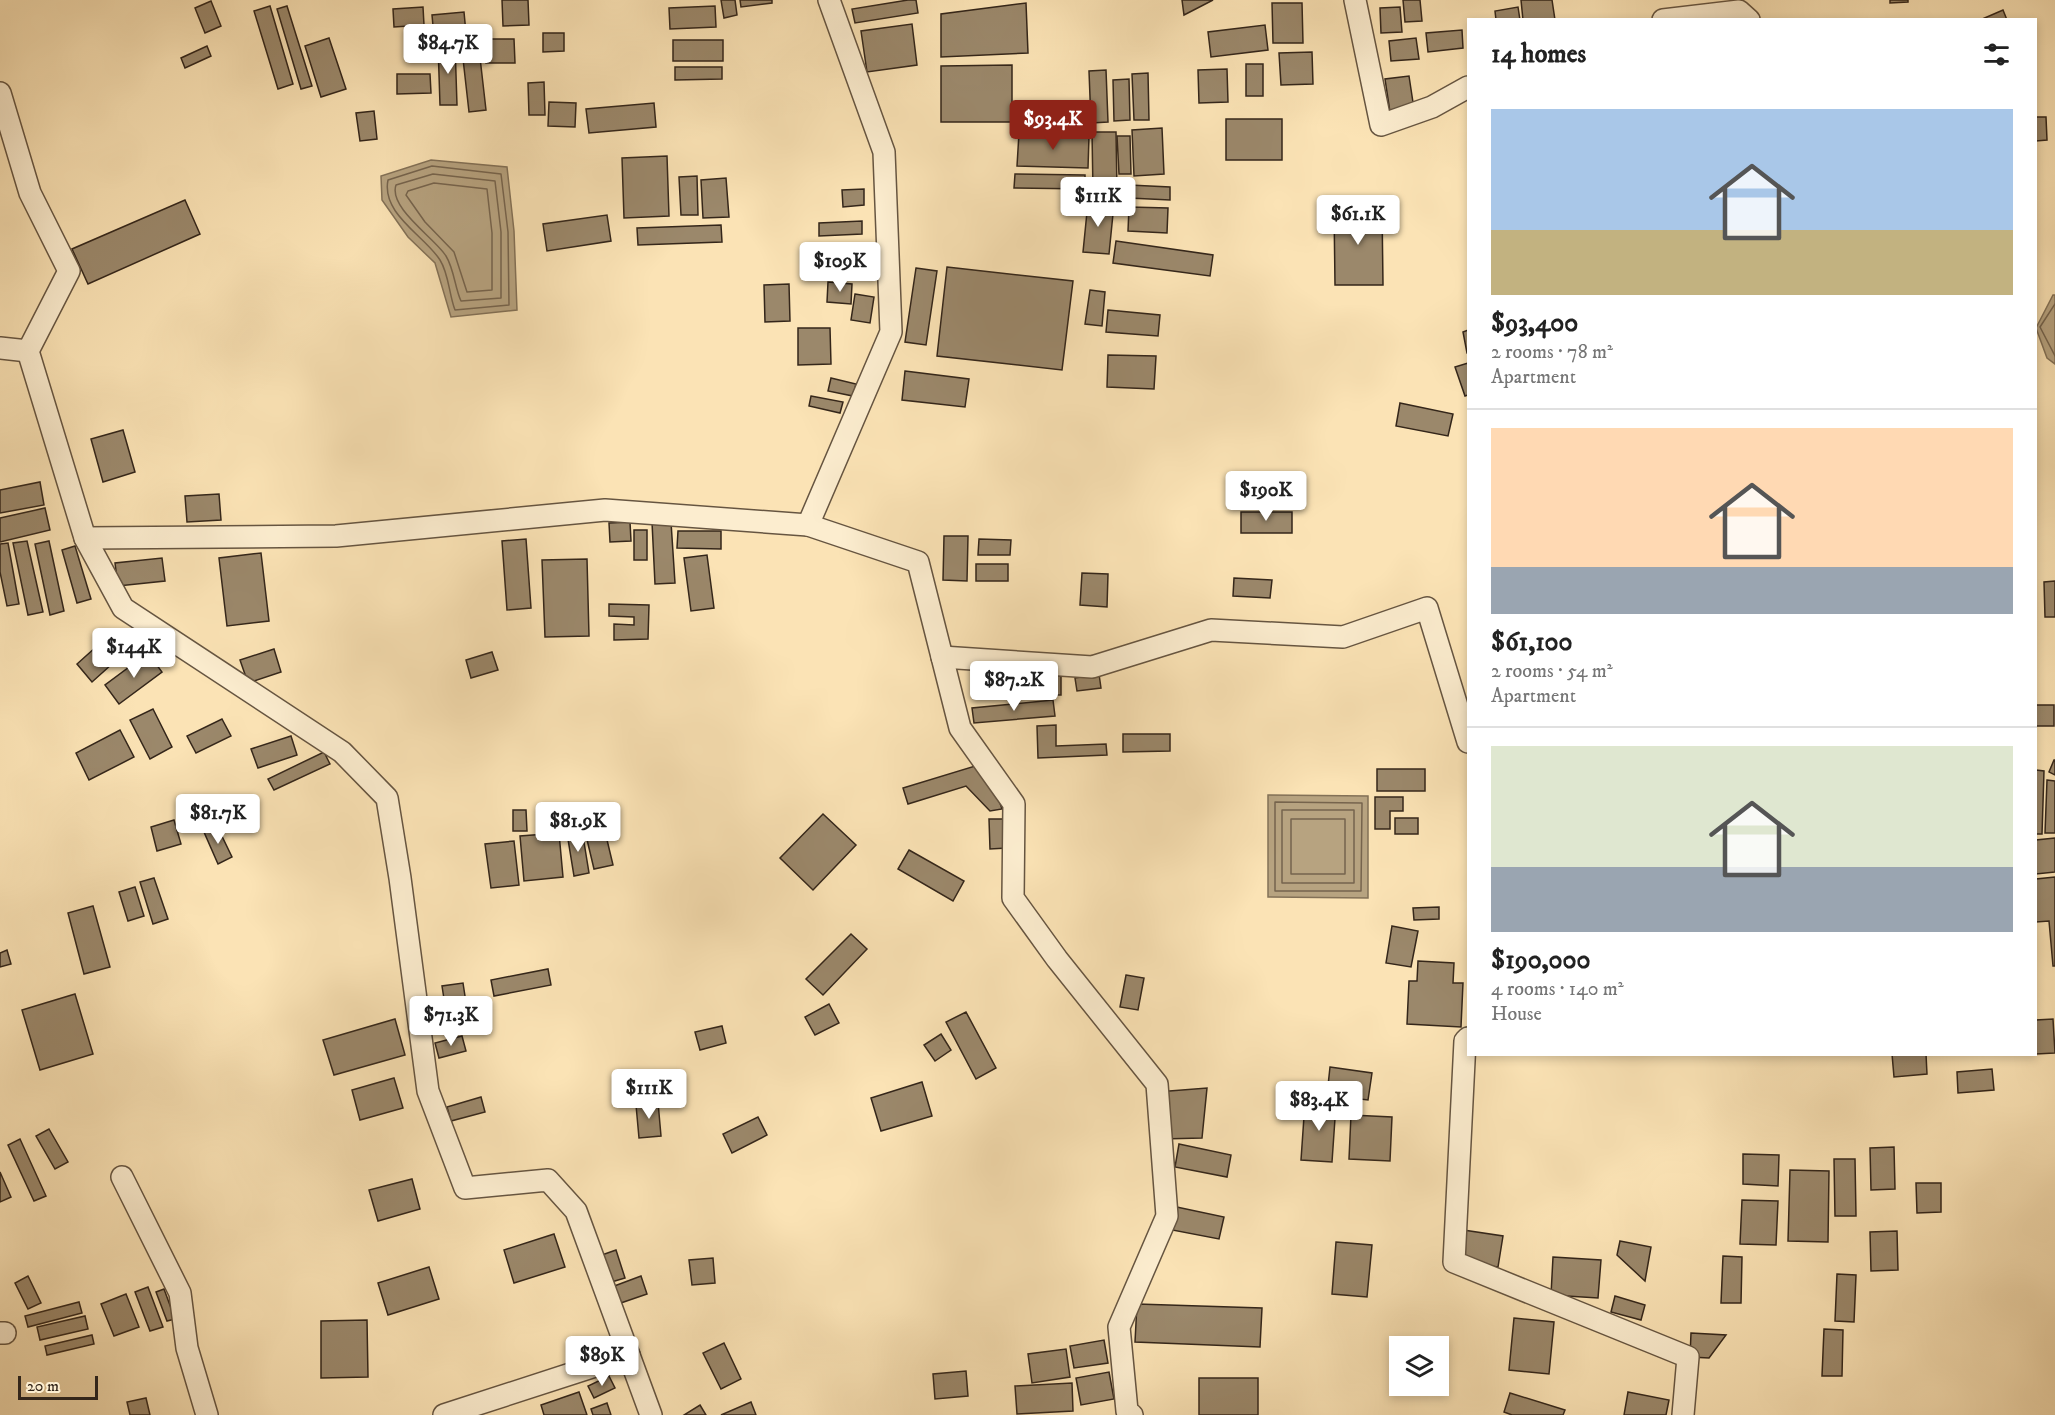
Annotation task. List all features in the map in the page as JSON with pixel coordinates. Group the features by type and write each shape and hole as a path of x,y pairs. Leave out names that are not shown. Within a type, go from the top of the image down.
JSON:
{"street":[{"path":"808,525 891,332 884,152 829,0"},
{"path":"1355,0 1382,125 1432,107 1467,88"},
{"path":"1680,18 1739,11 1747,18"},
{"path":"0,93 30,193 69,271 28,351 85,538 123,608 342,753 387,798 428,1091 465,1188 548,1180 576,1211 651,1415"},
{"path":"0,348 28,351"},
{"path":"85,538 336,536 605,510 808,525 918,562 960,728 1014,804 1013,898 1057,959 1157,1084 1167,1216 1119,1327 1127,1411 1132,1415"},
{"path":"942,657 1092,667 1211,630 1343,637 1427,608 1467,739"},
{"path":"1467,1039 1465,1041 1454,1262 1688,1357 1683,1415"},
{"path":"122,1177 180,1293 188,1348 207,1415"},
{"path":"444,1415 629,1355"}],"water":[{"path":"431,160 507,167 514,231 517,310 451,317 435,263 408,237 382,200 381,176"},
{"path":"2055,295 2055,364 2047,358 2037,326"},
{"path":"1268,795 1368,796 1368,898 1268,897"}],"building":[{"path":"502,0 528,0 529,25 503,26"},
{"path":"721,0 735,0 737,15 724,18"},
{"path":"740,0 772,0 772,3 741,7"},
{"path":"916,0 918,13 855,23 852,9"},
{"path":"1182,0 1213,0 1184,15"},
{"path":"1403,0 1420,0 1422,21 1405,22"},
{"path":"1521,0 1552,0 1555,18 1523,18"},
{"path":"1890,0 1908,0 1908,2 1890,3"},
{"path":"211,1 221,26 205,33 195,8"},
{"path":"1026,3 1028,53 941,57 941,14"},
{"path":"1272,3 1302,3 1303,43 1273,43"},
{"path":"270,6 293,84 278,89 254,11"},
{"path":"287,6 312,86 301,89 277,9"},
{"path":"715,6 716,27 670,29 669,8"},
{"path":"423,7 424,25 394,27 393,9"},
{"path":"1400,7 1402,32 1381,33 1380,8"},
{"path":"1518,7 1520,18 1496,18 1495,11"},
{"path":"2003,10 2006,18 1985,18"},
{"path":"464,12 466,33 434,37 432,15"},
{"path":"912,24 917,65 867,72 861,31"},
{"path":"1265,25 1268,50 1211,57 1208,32"},
{"path":"1462,30 1463,48 1428,52 1426,33"},
{"path":"543,33 564,33 564,51 543,52"},
{"path":"329,38 346,89 321,97 305,46"},
{"path":"1416,38 1419,59 1391,61 1389,41"},
{"path":"486,39 514,39 515,63 486,63"},
{"path":"478,40 486,110 469,112 461,41"},
{"path":"673,40 723,40 723,61 673,61"},
{"path":"438,44 455,44 457,105 440,105"},
{"path":"207,46 211,56 185,68 181,58"},
{"path":"1312,52 1313,84 1281,85 1279,53"},
{"path":"1246,64 1263,64 1263,96 1246,96"},
{"path":"1012,65 1012,122 941,122 941,66"},
{"path":"675,67 722,67 722,79 675,80"},
{"path":"1227,69 1228,102 1199,103 1198,70"},
{"path":"1106,70 1108,122 1091,123 1089,71"},
{"path":"1148,73 1149,120 1134,120 1132,74"},
{"path":"397,74 430,74 431,93 397,94"},
{"path":"1409,76 1414,109 1390,112 1385,79"},
{"path":"1129,79 1130,120 1114,121 1113,80"},
{"path":"544,82 545,115 529,115 528,83"},
{"path":"549,102 576,103 575,127 548,126"},
{"path":"654,103 656,127 589,133 586,109"},
{"path":"374,111 377,139 360,141 356,113"},
{"path":"2037,117 2046,117 2047,140 2037,141"},
{"path":"1226,119 1282,119 1282,160 1226,160"},
{"path":"1162,128 1164,174 1134,176 1132,130"},
{"path":"1092,132 1116,132 1117,191 1093,191"},
{"path":"1019,133 1089,136 1088,168 1017,166"},
{"path":"1117,136 1130,136 1131,174 1119,174"},
{"path":"667,156 669,216 624,218 622,158"},
{"path":"1015,174 1085,175 1085,189 1014,188"},
{"path":"697,176 698,215 681,215 679,177"},
{"path":"726,178 729,217 703,218 701,180"},
{"path":"1129,185 1170,187 1170,200 1129,198"},
{"path":"864,189 864,205 843,207 842,190"},
{"path":"185,200 200,234 88,284 72,249"},
{"path":"1088,202 1114,204 1109,254 1083,252"},
{"path":"1129,207 1168,208 1167,233 1128,231"},
{"path":"1334,207 1382,207 1383,285 1335,285"},
{"path":"607,215 611,241 547,251 543,224"},
{"path":"862,221 862,234 819,236 819,223"},
{"path":"721,225 722,242 638,245 637,228"},
{"path":"1116,241 1213,255 1210,276 1113,263"},
{"path":"842,247 843,276 818,277 817,248"},
{"path":"947,267 1073,281 1062,370 937,356"},
{"path":"916,268 937,271 926,345 905,342"},
{"path":"828,282 852,284 851,304 827,302"},
{"path":"789,284 790,321 765,322 764,285"},
{"path":"1090,290 1105,292 1102,326 1085,324"},
{"path":"855,294 874,297 870,323 851,320"},
{"path":"1108,310 1160,315 1158,336 1106,332"},
{"path":"798,328 830,328 831,364 798,365"},
{"path":"1467,330 1467,353 1463,332"},
{"path":"1108,355 1156,356 1154,389 1107,387"},
{"path":"1467,363 1467,395 1465,396 1455,367"},
{"path":"905,371 969,379 965,407 902,400"},
{"path":"831,378 856,384 853,396 828,391"},
{"path":"811,396 843,402 840,413 809,406"},
{"path":"1400,403 1453,414 1448,436 1396,426"},
{"path":"123,430 135,472 103,482 91,439"},
{"path":"40,482 44,505 0,513 0,490"},
{"path":"219,494 221,520 187,522 185,496"},
{"path":"45,508 50,530 0,542 0,518"},
{"path":"1241,512 1292,512 1292,533 1241,533"},
{"path":"630,522 631,541 610,542 609,523"},
{"path":"652,522 671,522 675,583 655,584"},
{"path":"634,530 647,530 647,560 634,560"},
{"path":"678,531 721,531 721,549 677,548"},
{"path":"944,536 968,536 967,581 943,580"},
{"path":"526,539 531,608 507,610 502,541"},
{"path":"979,539 1011,540 1010,555 978,555"},
{"path":"27,541 43,612 28,615 13,543"},
{"path":"49,541 64,611 50,615 35,544"},
{"path":"8,543 19,604 7,606 0,572 0,544"},
{"path":"75,546 91,599 77,603 62,550"},
{"path":"261,553 269,621 227,626 219,558"},
{"path":"707,555 714,608 691,611 684,558"},
{"path":"162,558 165,581 118,586 115,563"},
{"path":"587,559 589,636 545,637 542,560"},
{"path":"976,564 1008,564 1008,581 976,581"},
{"path":"1082,573 1108,574 1107,607 1080,605"},
{"path":"1234,578 1272,580 1270,598 1233,596"},
{"path":"2055,581 2055,617 2045,617 2044,582"},
{"path":"609,604 649,605 648,639 614,640 614,624 634,625 634,617 609,616"},
{"path":"116,629 132,646 92,682 77,664"},
{"path":"274,649 281,672 248,683 240,660"},
{"path":"492,652 498,670 471,678 466,660"},
{"path":"148,653 162,672 119,704 105,685"},
{"path":"1002,674 1061,674 1061,695 1002,695"},
{"path":"1099,674 1101,688 1077,691 1075,678"},
{"path":"1053,700 1055,716 974,723 972,708"},
{"path":"2037,705 2054,705 2054,726 2037,726"},
{"path":"153,709 172,747 150,759 130,720"},
{"path":"222,719 231,736 196,753 187,736"},
{"path":"1056,725 1056,746 1106,744 1107,755 1038,758 1037,726"},
{"path":"120,730 134,757 89,780 76,753"},
{"path":"1123,734 1170,734 1170,751 1123,752"},
{"path":"291,736 297,755 258,768 251,749"},
{"path":"324,752 330,764 274,790 268,779"},
{"path":"2055,760 2055,775 2049,772"},
{"path":"975,766 995,788 1002,809 990,811 966,786 908,804 903,788"},
{"path":"1377,769 1425,769 1425,791 1377,791"},
{"path":"2037,770 2044,771 2042,834 2037,834"},
{"path":"2047,780 2055,781 2055,833 2045,833"},
{"path":"1375,797 1403,797 1403,811 1390,811 1390,829 1375,829"},
{"path":"513,810 526,810 527,831 513,831"},
{"path":"823,814 856,845 813,890 780,858"},
{"path":"1395,818 1418,818 1418,834 1395,834"},
{"path":"989,819 1006,819 1007,848 990,849"},
{"path":"174,820 181,844 157,851 151,827"},
{"path":"603,823 613,865 594,869 584,827"},
{"path":"217,826 232,857 218,864 204,832"},
{"path":"582,830 589,873 574,876 567,833"},
{"path":"559,833 563,877 524,881 520,836"},
{"path":"2055,838 2055,872 2037,874 2037,840"},
{"path":"514,841 519,885 491,888 485,844"},
{"path":"909,850 964,881 953,901 898,869"},
{"path":"2055,877 2055,966 2053,966 2049,921 2037,922 2037,879"},
{"path":"154,878 168,919 153,924 140,882"},
{"path":"135,887 144,916 128,921 119,892"},
{"path":"93,906 110,967 84,974 68,913"},
{"path":"1439,907 1439,919 1414,920 1413,908"},
{"path":"1392,926 1418,931 1411,967 1386,963"},
{"path":"851,934 867,949 823,995 806,979"},
{"path":"7,950 11,964 0,967 0,953"},
{"path":"1418,961 1454,963 1453,983 1463,983 1461,1027 1407,1024 1409,981 1417,981"},
{"path":"548,969 551,985 494,996 491,980"},
{"path":"1126,975 1144,978 1138,1010 1120,1007"},
{"path":"463,983 467,1009 446,1012 442,986"},
{"path":"75,994 93,1054 40,1070 22,1010"},
{"path":"829,1004 839,1023 815,1035 805,1017"},
{"path":"966,1012 996,1068 976,1079 946,1022"},
{"path":"440,1015 442,1028 432,1030 431,1016"},
{"path":"395,1019 405,1055 334,1075 323,1040"},
{"path":"2053,1019 2055,1053 2037,1054 2037,1020"},
{"path":"722,1026 726,1043 700,1050 695,1032"},
{"path":"941,1034 951,1050 935,1061 924,1045"},
{"path":"462,1036 466,1051 439,1058 435,1043"},
{"path":"1892,1056 1926,1056 1927,1074 1894,1077"},
{"path":"1330,1067 1372,1073 1368,1100 1327,1095"},
{"path":"1992,1069 1994,1090 1958,1093 1957,1072"},
{"path":"394,1078 403,1108 360,1120 352,1090"},
{"path":"922,1082 932,1116 881,1131 871,1098"},
{"path":"1207,1088 1202,1138 1161,1139 1157,1092"},
{"path":"481,1097 485,1112 451,1121 447,1107"},
{"path":"658,1102 661,1136 639,1138 636,1105"},
{"path":"1305,1102 1336,1104 1332,1162 1301,1160"},
{"path":"1351,1115 1392,1117 1390,1161 1349,1159"},
{"path":"758,1117 767,1135 732,1153 723,1134"},
{"path":"49,1129 68,1162 55,1169 36,1136"},
{"path":"20,1139 46,1196 34,1201 8,1145"},
{"path":"1179,1144 1231,1155 1227,1177 1175,1167"},
{"path":"1894,1147 1895,1189 1871,1190 1870,1148"},
{"path":"1743,1154 1779,1155 1778,1186 1743,1184"},
{"path":"1834,1159 1855,1159 1856,1216 1835,1216"},
{"path":"1790,1170 1829,1171 1828,1242 1788,1241"},
{"path":"0,1172 11,1197 0,1202"},
{"path":"412,1179 420,1209 378,1221 369,1190"},
{"path":"1916,1183 1941,1183 1941,1212 1917,1213"},
{"path":"1742,1200 1778,1201 1776,1245 1740,1244"},
{"path":"1172,1206 1224,1217 1219,1239 1167,1229"},
{"path":"1450,1228 1503,1236 1498,1267 1446,1260"},
{"path":"1897,1231 1898,1270 1871,1271 1870,1232"},
{"path":"554,1234 565,1267 514,1283 504,1250"},
{"path":"1620,1241 1651,1247 1645,1281 1617,1255"},
{"path":"1336,1242 1372,1245 1367,1297 1332,1294"},
{"path":"616,1250 625,1278 608,1283 599,1256"},
{"path":"1723,1256 1742,1257 1741,1303 1721,1303"},
{"path":"1553,1257 1601,1260 1598,1298 1551,1295"},
{"path":"713,1258 715,1283 692,1285 689,1260"},
{"path":"429,1267 439,1299 388,1315 378,1283"},
{"path":"1837,1274 1856,1275 1854,1322 1835,1321"},
{"path":"28,1276 41,1303 28,1309 15,1283"},
{"path":"641,1276 647,1294 615,1305 609,1288"},
{"path":"148,1287 163,1327 150,1331 135,1292"},
{"path":"164,1289 175,1319 167,1321 156,1292"},
{"path":"126,1294 139,1327 114,1336 101,1304"},
{"path":"1615,1296 1645,1305 1641,1320 1611,1312"},
{"path":"79,1302 82,1313 28,1327 25,1316"},
{"path":"1137,1304 1262,1308 1260,1347 1135,1342"},
{"path":"85,1316 88,1329 40,1340 37,1327"},
{"path":"1514,1318 1554,1322 1549,1374 1509,1370"},
{"path":"367,1320 368,1377 321,1378 321,1321"},
{"path":"1824,1329 1843,1330 1842,1376 1822,1376"},
{"path":"1691,1333 1726,1335 1709,1358 1690,1357"},
{"path":"92,1335 94,1344 47,1355 45,1346"},
{"path":"1104,1340 1108,1363 1074,1368 1070,1346"},
{"path":"724,1343 741,1379 721,1389 703,1353"},
{"path":"1066,1349 1070,1377 1032,1383 1028,1354"},
{"path":"966,1371 968,1396 935,1399 933,1374"},
{"path":"1109,1372 1114,1399 1081,1405 1076,1378"},
{"path":"609,1376 615,1388 594,1398 588,1386"},
{"path":"1199,1378 1258,1378 1258,1415 1199,1415"},
{"path":"1072,1383 1073,1411 1017,1414 1015,1386"},
{"path":"579,1392 587,1415 544,1415 541,1405"},
{"path":"1628,1392 1669,1400 1666,1415 1624,1415"},
{"path":"1510,1393 1565,1410 1563,1415 1512,1415 1504,1412"},
{"path":"146,1398 150,1415 130,1415 127,1402"},
{"path":"751,1402 756,1415 721,1415"},
{"path":"607,1403 611,1415 593,1415 591,1409"},
{"path":"700,1405 706,1415 684,1415"}]}
